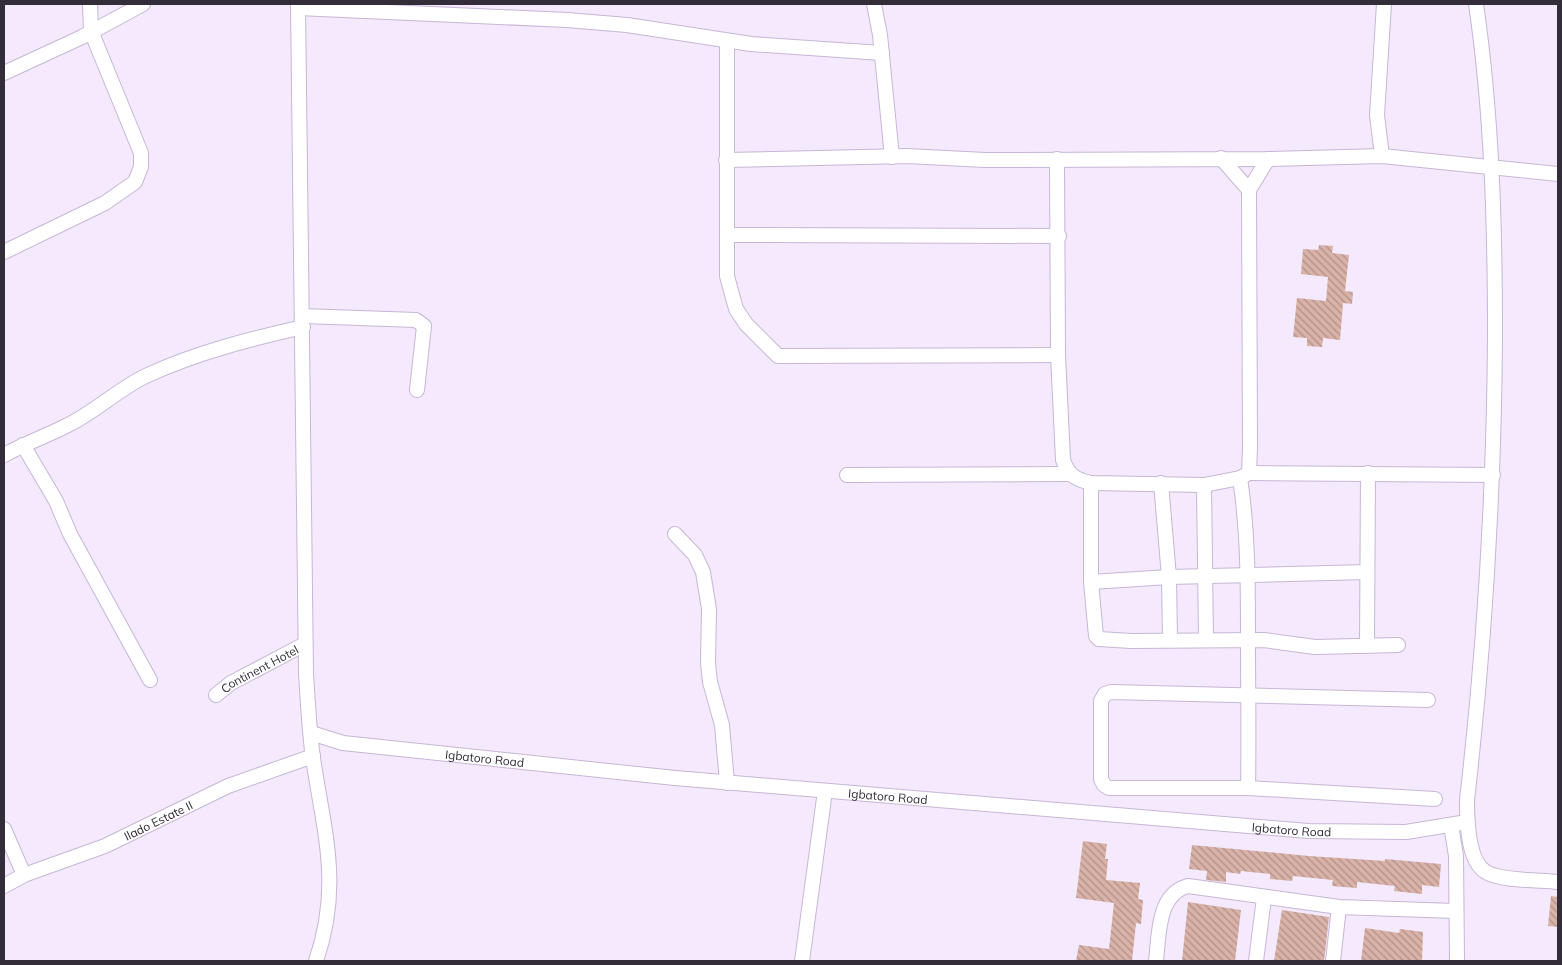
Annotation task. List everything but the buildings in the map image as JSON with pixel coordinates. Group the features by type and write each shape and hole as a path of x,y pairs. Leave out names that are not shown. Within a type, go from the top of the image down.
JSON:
{"street":[{"path":"4,252 105,202 135,182 142,167 141,153 91,31 90,4"},
{"path":"4,73 143,4"},
{"path":"874,4 882,53 892,157"},
{"path":"1382,156 1377,115 1384,4"},
{"path":"1476,4 1493,166 1495,258 1493,475 1486,616 1467,800 1468,822 1474,860 1486,872 1504,877 1558,882"},
{"path":"316,961 323,938 331,876 329,848 313,756 305,644 303,321 298,6 567,20 626,25 727,40 882,53"},
{"path":"727,40 727,276 736,308 746,324 778,356 1058,355"},
{"path":"726,160 892,157 1268,159 1382,156 1558,174"},
{"path":"1221,158 1249,190"},
{"path":"1057,159 1059,236 1058,355 1063,460 1069,474 1076,479 1090,482 1204,485 1244,475 1368,473 1493,475"},
{"path":"1248,788 1250,694 1244,475 1249,190 1268,159"},
{"path":"727,235 1059,236"},
{"path":"4,455 66,426 148,375 193,356 303,321 416,320 424,326 417,390"},
{"path":"23,445 56,501 70,534 150,680"},
{"path":"1367,646 1368,473"},
{"path":"846,475 1069,474"},
{"path":"1090,482 1091,582 1096,636 1099,638 1206,639 1248,642 1279,641 1315,647 1398,645"},
{"path":"1161,483 1169,577 1170,640"},
{"path":"1204,485 1206,639"},
{"path":"676,534 696,555 702,572 709,609 708,662 710,682 722,724 727,783"},
{"path":"1091,582 1169,577 1367,572"},
{"name":"Continent Hotel","path":"216,695 231,683 305,644"},
{"path":"1428,700 1250,694 1111,692 1105,694 1100,701 1102,779 1104,785 1109,788 1248,788 1435,800"},
{"name":"Igbatoro Road","path":"311,733 343,743 727,783 1308,831 1406,832 1468,822"},
{"name":"Ilado Estate II","path":"4,886 24,876 105,846 228,786 313,756"},
{"path":"802,961 825,791"},
{"path":"1452,825 1456,856 1455,911 1457,961"},
{"path":"4,829 24,876"},
{"path":"1156,961 1162,913 1171,896 1180,888 1188,886 1339,907 1455,911"},
{"path":"1256,961 1264,898"},
{"path":"1333,961 1339,907"}]}
